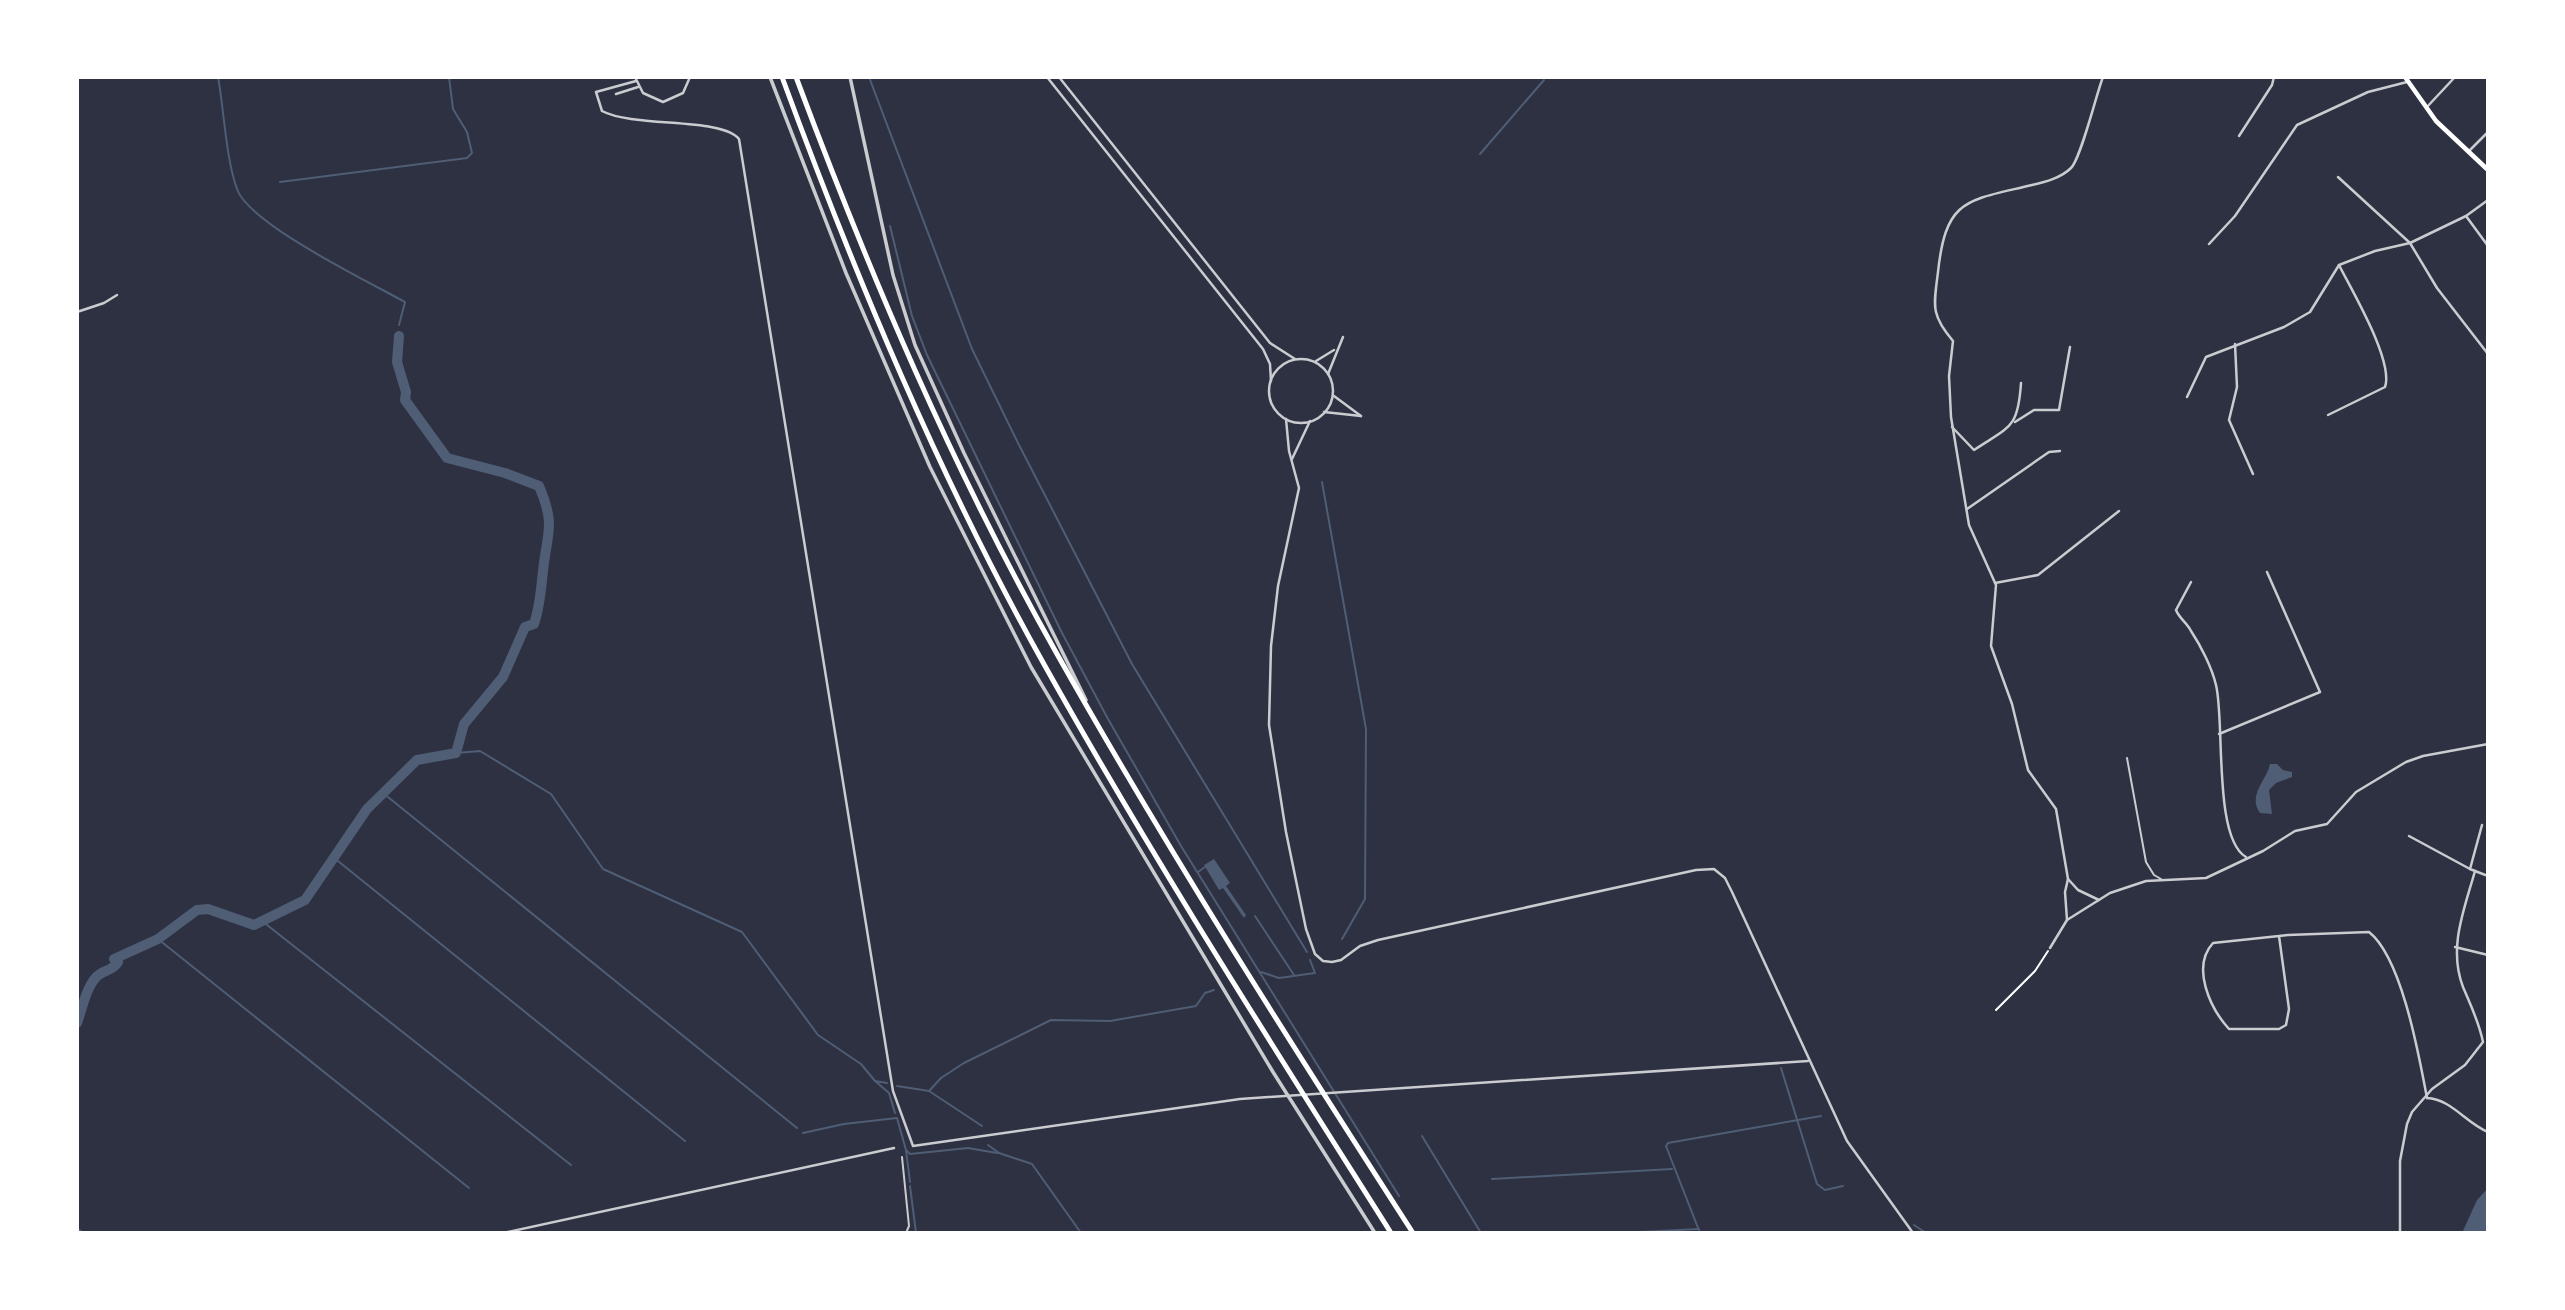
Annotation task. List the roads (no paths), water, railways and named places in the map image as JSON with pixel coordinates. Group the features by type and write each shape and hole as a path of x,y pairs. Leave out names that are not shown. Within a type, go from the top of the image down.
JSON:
{"highway":[{"path":"782,77 814,165 928,433 1043,663 1158,860 1391,1233"},
{"path":"796,77 886,303 954,456 1055,652 1178,863 1412,1233"}],"main road":[{"path":"2406,79 2426,108 2488,170"}],"street":[{"path":"770,77 846,273 930,467 1031,667 1273,1072 1375,1233"},
{"path":"850,77 893,275 915,345 964,453 1097,723"},
{"path":"1047,77 1263,349 1270,365 1273,406 1286,418 1310,421"},
{"path":"1059,77 1270,343 1295,359 1314,362 1328,374"},
{"path":"2067,920 2065,892 2068,879 2056,809 2028,770 2012,704 1992,646 1996,583 1969,525 1952,428 1949,376 1953,341 1935,316 1934,310 1941,243 1949,220 1984,196 2060,176 2077,159 2103,77"},
{"path":"2239,136 2273,85 2274,77"},
{"path":"2426,108 2455,77"},
{"path":"690,78 682,93 670,101 655,101 638,87 636,79 596,92 602,111 658,124 713,127 733,132 739,139 893,1091 914,1146 1185,1105 1269,1097 1808,1061"},
{"path":"2209,244 2235,216 2297,125 2406,79"},
{"path":"616,94 638,87"},
{"path":"2468,152 2488,132"},
{"path":"2338,177 2410,243 2437,288 2488,354"},
{"path":"2187,397 2206,357 2284,327 2310,312 2339,265 2375,251 2410,243 2466,216 2488,200"},
{"path":"2466,216 2488,246"},
{"path":"2328,415 2385,387 2388,378 2380,350 2339,265"},
{"path":"77,312 104,303 117,295"},
{"path":"1324,412 1361,416 1333,395 1328,374 1336,348 1343,337"},
{"path":"2235,344 2237,387 2229,419 2253,474"},
{"path":"1952,428 1974,450 2034,410 2059,410 2070,347"},
{"path":"1314,362 1336,348"},
{"path":"1271,380 1280,366 1295,359"},
{"path":"2014,423 2019,412 2021,383"},
{"path":"1292,458 1310,421 1324,412 1333,395"},
{"path":"1286,418 1299,488 1278,586 1271,646 1269,725 1286,832 1306,929 1315,954 1322,961 1332,962 1341,960 1360,946 1378,940 1696,870 1714,869 1725,878 1732,892 1847,1141 1913,1233"},
{"path":"1967,509 2049,452 2060,451"},
{"path":"1996,583 2038,576 2119,511"},
{"path":"2219,734 2320,692 2267,572"},
{"path":"2191,582 2176,610 2191,631 2216,685 2231,837 2235,848 2247,858"},
{"path":"2050,948 2067,920 2131,884 2206,878 2295,831 2327,824 2356,792 2406,762 2423,756 2488,744"},
{"path":"2470,869 2482,825"},
{"path":"2409,836 2475,872 2488,876"},
{"path":"2400,1233 2402,1141 2412,1112 2427,1098 2432,1089 2465,1065 2483,1042 2479,1022 2462,985 2455,947 2475,872"},
{"path":"2068,879 2078,890 2099,900"},
{"path":"2279,936 2289,1009 2286,1025 2279,1030 2229,1029 2220,1019 2207,991 2203,972 2205,952 2213,943 2279,936 2369,932 2381,941 2394,968 2419,1054 2427,1098"},
{"path":"2455,947 2488,955"},
{"path":"2427,1098 2447,1104 2488,1132"},
{"path":"503,1233 894,1148"}],"lane":[{"path":"2127,758 2147,862 2154,875 2162,880"},
{"path":"902,1157 909,1226 906,1233"}],"water":[{"path":"2270,764 2277,764 2283,770 2292,772 2292,777 2276,783 2269,790 2272,814 2260,813 2256,800"},
{"path":"1214,859 1230,883 1226,886 1246,915 1244,918 1223,888 1219,890 1204,865"},
{"path":"2488,1188 2488,1233 2462,1233 2477,1200"}],"waterway":[{"path":"218,77 230,163 237,189 246,203 286,235 405,302 399,325"},
{"path":"280,182 467,158 472,153 467,132 453,109 449,77"},
{"path":"869,77 972,349 1018,443 1132,664 1307,952"},
{"path":"1480,154 1544,80"},
{"path":"890,226 912,316 927,355 1061,631 1181,846 1399,1196"},
{"path":"77,1023 92,983 100,974 116,965 118,962 114,959 158,939 197,910 208,909 254,925 305,900 367,809 417,760 456,753 464,724 503,677 525,627 534,624 549,529 547,511 539,486 505,473 447,458 405,400 406,392 397,362 399,336"},
{"path":"1322,482 1366,729 1365,899 1342,939"},
{"path":"456,753 480,751 551,794 603,869 742,932 818,1035 861,1064 875,1081"},
{"path":"383,793 797,1128"},
{"path":"333,857 685,1141"},
{"path":"1198,872 1205,867"},
{"path":"1255,916 1294,975"},
{"path":"262,921 571,1165"},
{"path":"158,939 469,1188"},
{"path":"1261,972 1279,978 1315,973 1310,960"},
{"path":"929,1091 941,1078 964,1063 1051,1020 1110,1021 1196,1006 1205,993 1214,990"},
{"path":"1781,1068 1817,1184 1825,1190 1843,1186"},
{"path":"887,1083 875,1081 889,1093 895,1113"},
{"path":"897,1086 929,1091 982,1126"},
{"path":"1700,1233 1666,1146 1668,1143 1821,1116"},
{"path":"803,1133 844,1124 897,1118 906,1150"},
{"path":"1422,1136 1481,1233"},
{"path":"988,1145 999,1153 1032,1164 1081,1233"},
{"path":"910,1182 906,1150 910,1154 968,1148 997,1153"},
{"path":"1492,1179 1672,1169"},
{"path":"910,1186 916,1233"},
{"path":"1914,1225 1926,1233"},
{"path":"77,1228 83,1233"},
{"path":"1620,1233 1699,1229"}]}
